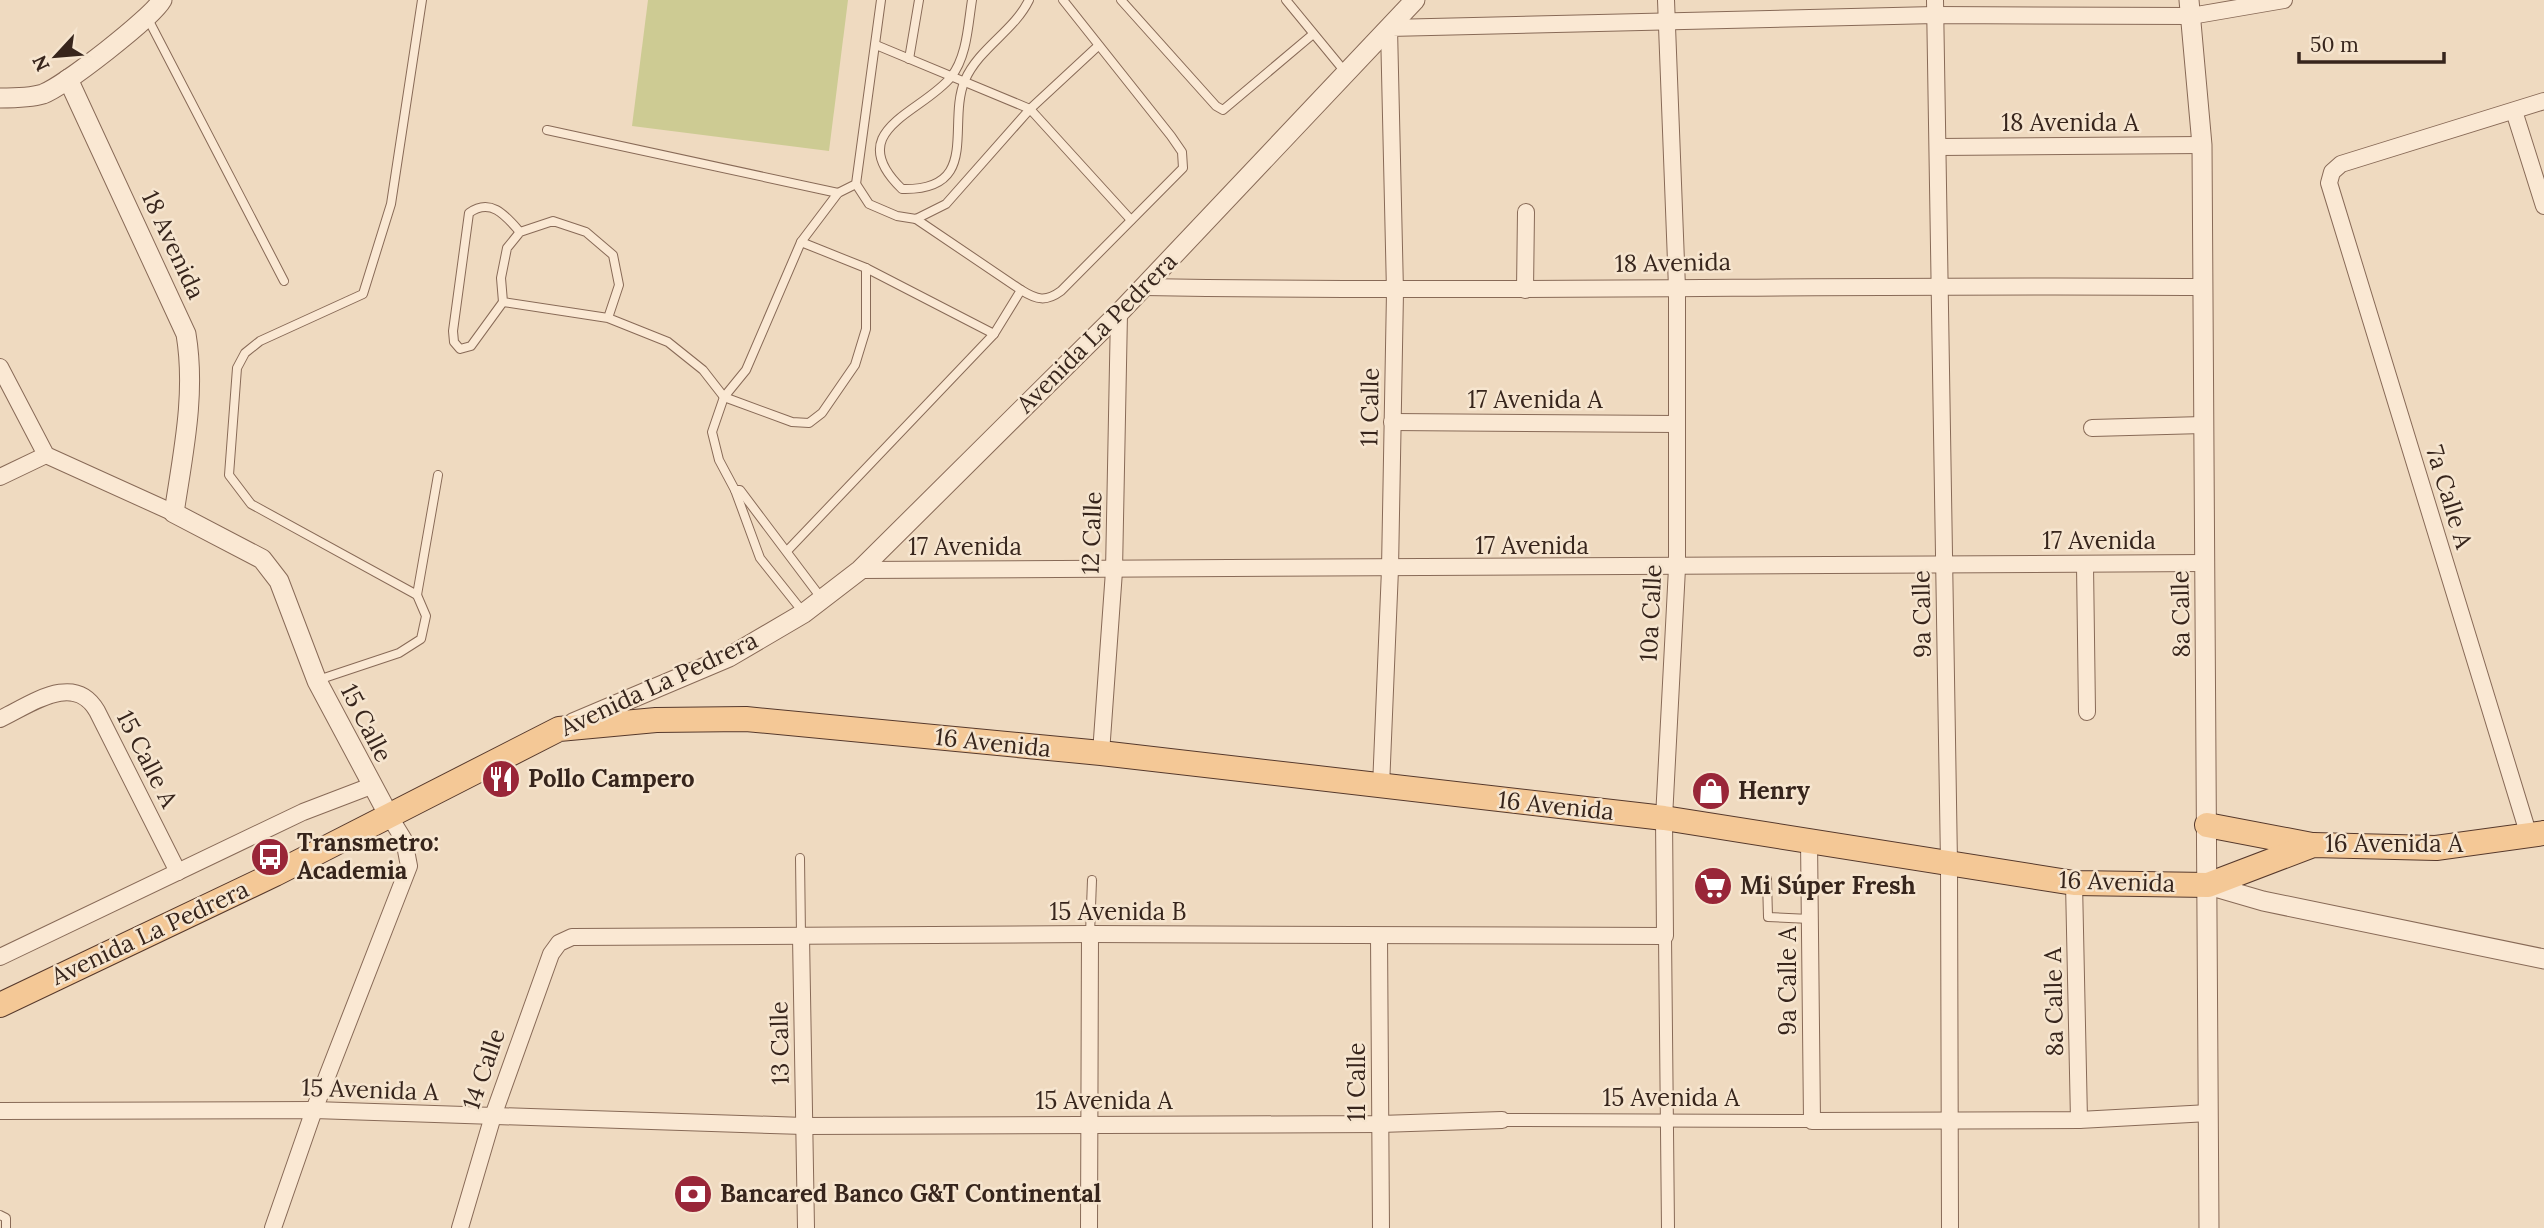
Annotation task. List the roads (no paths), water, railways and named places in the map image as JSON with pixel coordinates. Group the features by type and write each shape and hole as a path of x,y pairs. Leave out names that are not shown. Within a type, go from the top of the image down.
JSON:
{"main road":[{"name":"16 Avenida","path":"559,729 656,720 746,719 1101,754 1664,818 2074,883 2208,885"},
{"name":"Avenida La Pedrera","path":"0,1005 275,874 559,729"},
{"path":"2207,825 2313,845"},
{"name":"16 Avenida A","path":"2208,885 2313,845 2436,848 2537,835"}],"street":[{"path":"0,98 43,94 68,79 147,17 162,0"},
{"name":"Avenida La Pedrera","path":"559,729 729,657 804,613 860,570 1119,313 1415,0"},
{"name":"10a Calle","path":"1666,0 1677,288 1677,568 1664,818 1668,1228"},
{"path":"1389,28 1667,20 1935,7 2190,8 2284,0"},
{"name":"9a Calle","path":"1935,7 1949,863 1950,1228"},
{"name":"8a Calle","path":"2190,8 2202,145 2209,1228"},
{"name":"11 Calle","path":"1381,787 1390,569 1395,292 1389,28"},
{"name":"18 Avenida","path":"68,79 186,334 191,365 191,394 174,513"},
{"path":"2544,101 2514,111 2544,206"},
{"name":"7a Calle A","path":"2514,111 2341,164 2332,172 2329,183 2537,835"},
{"name":"18 Avenida A","path":"1939,146 2202,145"},
{"path":"1525,290 1526,212"},
{"name":"18 Avenida","path":"1144,287 1395,292 1941,285 2202,287"},
{"name":"12 Calle","path":"1101,754 1114,571 1119,313"},
{"path":"0,366 46,455 0,477"},
{"name":"17 Avenida A","path":"1392,422 1677,424"},
{"path":"2092,428 2203,425"},
{"name":"15 Calle","path":"46,455 174,513 262,559 279,580 317,681 371,786 404,839 409,866 314,1110 273,1228"},
{"name":"17 Avenida","path":"860,570 1114,571 2205,563"},
{"path":"2085,565 2087,712"},
{"name":"15 Calle A","path":"0,719 55,692 80,694 93,704 178,872"},
{"name":"Avenida La Pedrera","path":"0,957 303,812 371,786"},
{"name":"9a Calle A","path":"1809,840 1812,1121"},
{"name":"8a Calle A","path":"2074,883 2079,1120"},
{"name":"16 Avenida","path":"2208,885 2263,901 2544,959"},
{"path":"1089,1228 1090,934"},
{"name":"15 Avenida B","path":"572,937 1090,934 1665,936"},
{"name":"13 Calle","path":"801,936 806,1228"},
{"name":"11 Calle","path":"1378,936 1381,1228"},
{"name":"14 Calle","path":"460,1228 493,1116 551,954 559,943 572,937"},
{"name":"15 Avenida A","path":"0,1111 314,1110 804,1126 1380,1124 1502,1120 2079,1120 2209,1113"}],"lane":[{"path":"417,595 251,504 229,475 237,368 246,353 260,341 363,294 391,204 422,0"},
{"path":"881,0 856,184 869,204 897,216 916,219 1035,299 1049,300 1183,168 1182,152 1063,0"},
{"path":"909,59 919,0"},
{"path":"972,0 965,47 951,77 902,114 885,132 880,152 886,174 902,190 921,190 946,178 955,158 965,81 983,53 1011,27 1030,0"},
{"path":"1121,0 1216,106 1223,110 1312,35"},
{"path":"1286,0 1312,35 1346,73"},
{"path":"147,17 285,281"},
{"path":"876,45 1030,109 1131,220"},
{"path":"916,219 946,204 1030,109 1098,46"},
{"path":"547,130 838,193"},
{"path":"804,613 760,558 735,490 719,460 712,432 724,397 746,370 802,242 838,193 856,184"},
{"path":"520,232 502,212 478,206 470,213 454,342 460,349 471,346 503,302 500,278 507,248 520,232 553,221 586,232 613,255 619,285 608,318"},
{"path":"802,242 866,268 994,334"},
{"path":"503,302 608,318 668,342 703,370 724,397 792,422 809,423 822,413 855,365 866,329 866,268"},
{"path":"788,550 994,334 1021,290"},
{"path":"317,681 399,653 421,639 426,616 417,595 438,475"},
{"path":"735,490 740,490 788,550 822,599"},
{"name":"13 Calle","path":"800,858 801,936"},
{"path":"1767,879 1768,917 1810,919"},
{"path":"1090,934 1093,880"},
{"path":"0,1216 6,1218 6,1228"}],"place":[{"name":"Pollo Campero","path":"501,779"},
{"name":"Henry","path":"1711,791"},
{"name":"Transmetro: Academia","path":"270,857"},
{"name":"Mi Súper Fresh","path":"1713,886"},
{"name":"Bancared Banco G&T Continental","path":"693,1194"}]}
